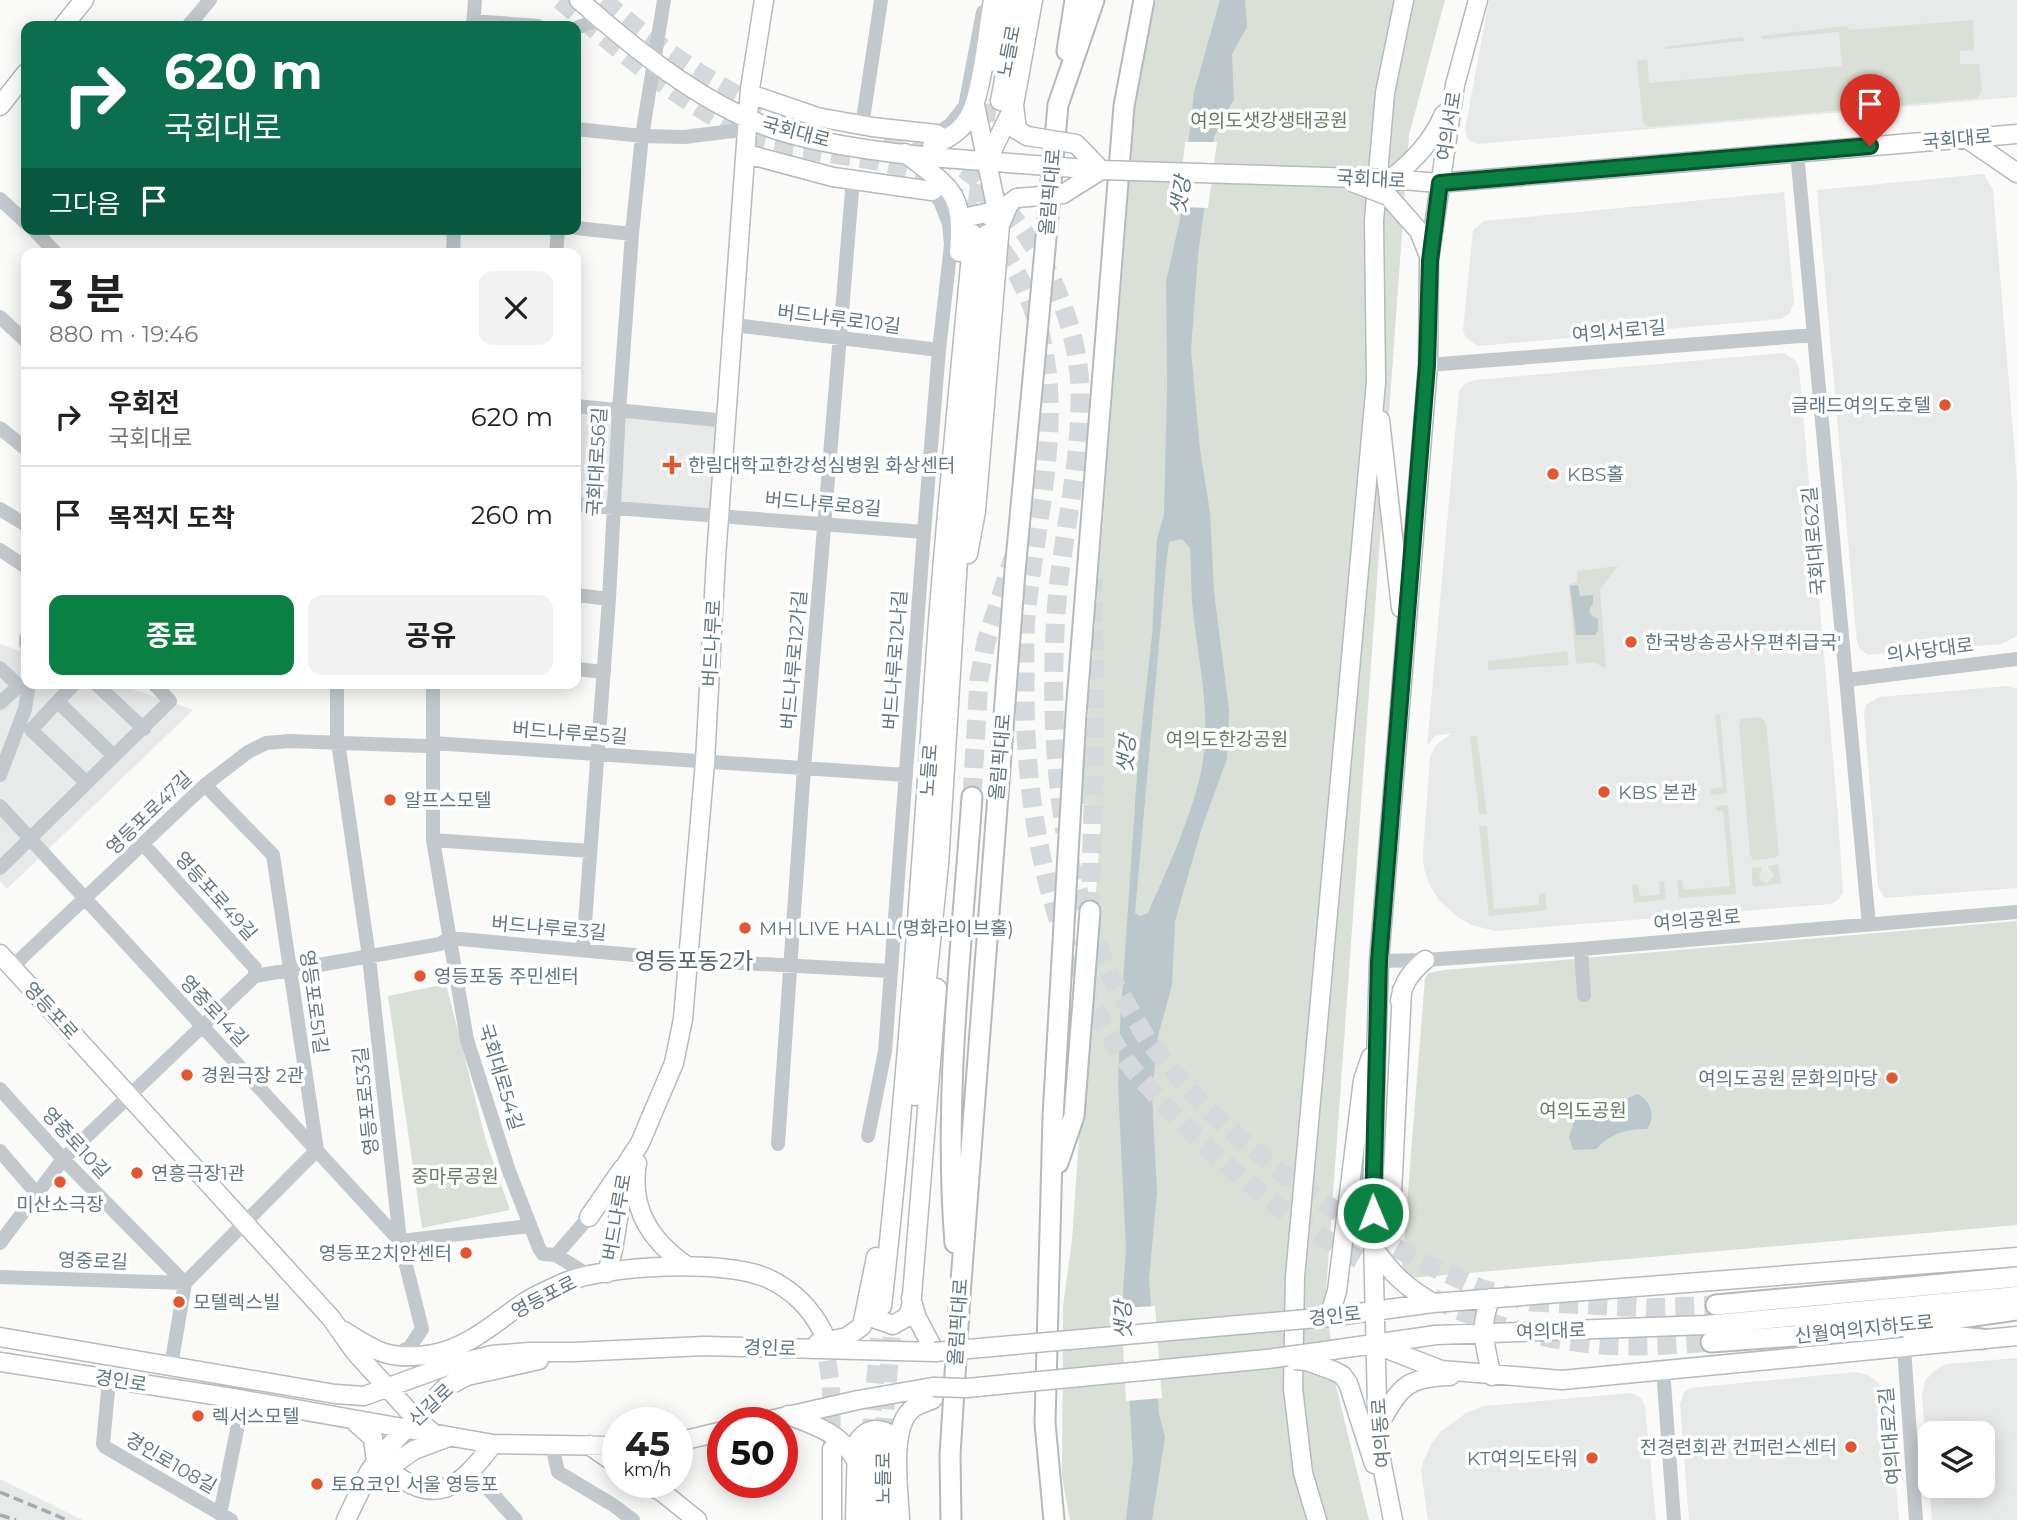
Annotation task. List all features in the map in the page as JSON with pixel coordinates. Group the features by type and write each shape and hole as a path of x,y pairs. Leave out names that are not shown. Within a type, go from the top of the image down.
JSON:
{"highway":[{"path":"1058,106 1075,0"},
{"name":"올림픽대로","path":"951,1520 950,1455 960,1295 1015,571 1058,106 1094,0"},
{"path":"1054,1520 1045,1423 1053,1117 1067,857 1124,106 1144,0"},
{"path":"960,1295 952,1203 954,1068 972,797"},
{"path":"1052,1180 1074,1116 1090,911"},
{"name":"신월여의지하도로","path":"1716,1305 2017,1277"},
{"name":"신월여의지하도로","path":"1711,1342 1876,1330 2017,1310"},
{"path":"1876,1330 1982,1339"}],"main road":[{"path":"68,21 84,0"},
{"name":"국회대로","path":"579,0 654,62 750,124 861,149 987,161 1101,170 1339,176 1389,188 2017,134"},
{"name":"버드나루로","path":"607,1273 627,1163 640,1143 674,1063 682,1018 705,762 750,94 764,0"},
{"path":"980,231 994,103 993,0"},
{"name":"노들로","path":"994,103 1006,0"},
{"name":"노들로","path":"994,103 1019,0"},
{"path":"987,161 994,103 1033,0"},
{"path":"1404,0 1385,93 1374,220 1376,382 1406,652"},
{"name":"여의서로","path":"1377,1345 1372,1195 1379,961 1406,652 1427,365 1430,261 1455,85 1478,0"},
{"path":"0,106 21,79"},
{"path":"1430,261 1419,231 1389,188 1437,132 1455,85"},
{"path":"750,94 817,117 938,136"},
{"path":"980,231 1017,198 1063,194 1101,170 1076,144 1027,136 1017,130 994,103"},
{"path":"905,153 933,145 954,134 968,119 994,103"},
{"path":"1966,138 2017,173"},
{"path":"905,153 951,192 960,209 980,231"},
{"path":"747,154 834,177 934,189"},
{"name":"노들로","path":"889,1303 874,1274 890,1149 901,1004 924,847 942,577 980,231"},
{"name":"노들로","path":"889,1303 939,864 980,231"},
{"path":"1317,1520 1303,1473 1293,1388 1295,1277 1376,382"},
{"path":"1372,1195 1402,990 1410,973 1425,960"},
{"name":"영등포로","path":"6,961 340,1328 355,1352 388,1388 410,1423 441,1435"},
{"path":"1402,990 1391,1214 1375,1247 1393,1275 1409,1290 1433,1303"},
{"path":"1329,1317 1337,1291 1363,1080 1377,1040"},
{"path":"640,1143 635,1177 643,1219 661,1245 687,1266"},
{"path":"589,1217 627,1163"},
{"path":"589,1217 594,1213 610,1217 616,1231"},
{"name":"여의대로","path":"1376,1312 1491,1298 2017,1257"},
{"name":"영등포로","path":"340,1328 384,1354 432,1354 452,1349 475,1338 527,1301 563,1283 588,1275 646,1267 687,1266 750,1272 765,1277 799,1297 823,1332"},
{"name":"여의대로","path":"1377,1345 1436,1335 1705,1325 2017,1296"},
{"path":"1491,1298 1483,1315 1482,1333 1492,1376"},
{"path":"794,1349 847,1337 889,1303 917,1318 936,1352"},
{"name":"경인로","path":"0,1337 335,1394 364,1396 444,1367 492,1355 704,1346 936,1352 1376,1312"},
{"path":"1377,1345 1441,1370 1562,1380 2017,1336"},
{"name":"경인로","path":"798,1413 858,1399 1266,1359 1377,1345"},
{"name":"여의동로","path":"1377,1345 1379,1452 1393,1520"},
{"name":"신길로","path":"346,1520 362,1491 410,1423 446,1387 457,1381 573,1352"},
{"path":"384,1354 392,1362 411,1366 444,1367"},
{"path":"1266,1359 1307,1361 1342,1375 1348,1383 1364,1439 1388,1499"},
{"name":"경인로","path":"0,1362 350,1418 410,1423"},
{"path":"1379,1424 1398,1392 1411,1382 1441,1377 1492,1376"},
{"path":"884,1438 902,1425 909,1412 933,1393"},
{"path":"350,1418 373,1438 381,1465 407,1484 427,1490 446,1487 472,1471 493,1444"},
{"path":"798,1419 835,1436 847,1445 856,1461"},
{"path":"855,1520 857,1443 862,1434 875,1429 886,1431 884,1438 900,1520"},
{"path":"441,1435 493,1444 602,1445"},
{"name":"신길로","path":"381,1465 441,1435"},
{"name":"노들로","path":"869,1520 884,1438"},
{"name":"노들로","path":"883,1520 884,1438"},
{"path":"589,1445 602,1454"},
{"path":"832,1449 832,1520"},
{"path":"668,1498 697,1520"}],"street":[{"path":"192,21 210,0"},
{"path":"473,21 475,0"},
{"name":"국회대로56길","path":"583,950 610,599 613,507 632,234 642,136 664,0"},
{"path":"862,126 881,0"},
{"path":"938,136 959,116 969,97 985,0"},
{"path":"581,26 601,19"},
{"path":"581,130 684,137 750,124"},
{"name":"국회대로62길","path":"1797,153 1869,925"},
{"name":"버드나루로12가길","path":"778,1144 804,768 853,179"},
{"name":"버드나루로12나길","path":"868,1136 881,1077 939,351 951,245 949,225 934,189"},
{"path":"0,199 21,218"},
{"path":"581,229 632,234"},
{"path":"39,235 51,248"},
{"path":"0,317 21,336"},
{"name":"버드나루로10길","path":"734,326 939,351"},
{"name":"여의서로1길","path":"1427,365 1814,335"},
{"path":"581,407 727,421"},
{"path":"0,428 21,445"},
{"name":"버드나루로8길","path":"581,505 924,531"},
{"path":"0,509 21,522"},
{"path":"0,551 21,564"},
{"path":"581,596 610,599"},
{"name":"의사당대로","path":"1847,680 2017,659"},
{"path":"0,668 21,683"},
{"path":"581,670 604,673"},
{"path":"0,703 21,689"},
{"path":"0,775 25,709 26,689"},
{"path":"70,689 31,730 87,783"},
{"path":"101,689 144,729"},
{"path":"0,868 170,701 159,689"},
{"name":"영등포로53길","path":"337,689 338,742 369,957 400,1241 422,1329"},
{"name":"국회대로54길","path":"433,689 433,840 467,1040 529,1226 543,1254 556,1255"},
{"path":"58,702 114,756"},
{"path":"338,742 426,746 433,743"},
{"name":"영등포로47길","path":"6,961 85,900 205,785 248,752 266,743 338,742"},
{"name":"버드나루로5길","path":"433,743 906,775"},
{"name":"영등포로51길","path":"205,785 273,855 317,1150"},
{"name":"영중로14길","path":"0,806 400,1241"},
{"path":"433,840 590,851"},
{"name":"영등포로49길","path":"143,844 255,968 255,976"},
{"name":"여의공원로","path":"1379,961 1581,949 2017,912"},
{"path":"0,1243 63,1159 255,976 440,944 449,938"},
{"name":"버드나루로3길","path":"449,938 688,960 890,971"},
{"path":"1581,949 1584,995"},
{"name":"영중로10길","path":"0,1089 63,1159 185,1283"},
{"path":"185,1283 317,1150"},
{"path":"0,1151 37,1194"},
{"path":"588,1275 556,1255 589,1217"},
{"path":"400,1241 529,1226"},
{"name":"영중로길","path":"0,1277 185,1283"},
{"name":"경인로","path":"171,1366 185,1283"},
{"path":"384,1354 410,1348 422,1329 442,1348 452,1349"},
{"name":"여의대로2길","path":"1904,1348 1916,1520"},
{"path":"1663,1369 1674,1520"},
{"name":"경인로108길","path":"108,1391 103,1444 105,1447 226,1517"},
{"path":"226,1517 243,1400"},
{"path":"552,1445 558,1472 633,1520"},
{"path":"472,1471 516,1520"}],"shaded area":[{"path":"1220,0 1245,0 1247,27 1232,54 1234,99 1214,137 1198,255 1191,350 1200,450 1210,512 1214,592 1229,710 1227,759 1202,827 1175,921 1172,985 1158,1036 1152,1094 1157,1192 1149,1279 1159,1414 1165,1437 1152,1520 1126,1520 1133,1459 1123,1292 1126,1248 1118,1086 1120,1026 1138,761 1152,636 1157,539 1164,515 1166,282 1180,219 1194,92","holes":["1182,539 1190,548 1192,601 1205,705 1205,746 1198,785 1186,823 1148,913 1140,916 1135,913 1169,542"]},
{"path":"1489,0 2017,0 2017,97 1478,144 1468,140 1465,130"},
{"path":"1984,174 1993,190 2017,481 2017,636 2001,644 1868,655 1857,643 1817,190"},
{"path":"1784,192 1794,303 1789,314 1781,319 1478,346 1466,338 1463,331 1473,230 1484,221"},
{"path":"1784,353 1795,360 1799,368 1843,893 1831,904 1496,931 1471,925 1456,916 1439,900 1424,869 1423,853 1430,757 1436,745 1452,733 1435,736 1427,746 1459,391 1464,384 1474,380"},
{"name":"한림대학교한강성심병원 화상센터","path":"581,407 727,423 720,515 581,502"},
{"path":"1578,585 1580,596 1593,595 1589,611 1598,619 1595,635 1576,635 1570,586"},
{"path":"0,644 21,651 21,689 132,689 193,710 7,889 0,881"},
{"path":"2008,686 2017,689 2017,888 1885,898 1878,887 1864,713 1866,705 1879,697"},
{"path":"1638,1094 1651,1110 1647,1129 1619,1133 1596,1149 1573,1150 1569,1137 1575,1119 1592,1111 1617,1106 1625,1099"},
{"path":"2017,1358 2017,1520 1932,1520 1930,1498 1995,1498 1995,1421 1924,1421 1922,1396 1925,1381 1934,1371 1946,1364"},
{"path":"1856,1372 1868,1375 1878,1382 1888,1398 1899,1520 1689,1520 1680,1404 1684,1392 1690,1388"},
{"path":"1631,1393 1641,1398 1645,1406 1656,1520 1428,1520 1421,1470 1423,1462 1440,1432 1466,1413 1484,1406"},
{"path":"0,1479 83,1520 0,1520"}],"green space":[{"name":"여의도한강공원","path":"1156,0 1445,0 1409,135 1326,1292 1335,1382 1369,1520 1070,1520 1062,1477 1063,1306 1072,1240 1102,806 1081,804 1137,83"},
{"path":"1973,20 1974,50 1960,51 1960,64 1979,64 1982,89 1978,98 1649,127 1643,123 1637,61 1647,59 1649,83 1842,66 1839,32 1763,39 1761,36 1847,26 1848,30"},
{"path":"1742,37 1743,41 1666,49 1664,47"},
{"path":"1618,566 1600,589 1606,669 1594,662 1576,664 1569,584 1577,582 1577,571"},
{"path":"1567,651 1569,665 1488,670 1488,661"},
{"path":"1720,714 1727,793 1711,795 1710,789 1723,787 1715,715"},
{"path":"1761,717 1766,723 1779,854 1775,858 1753,860 1750,855 1739,724 1741,719"},
{"path":"1470,736 1477,736 1487,814 1479,814"},
{"path":"1728,805 1736,894 1679,898 1677,880 1682,880 1684,890 1730,886 1723,811 1717,811 1716,806"},
{"path":"1479,826 1487,826 1494,909 1539,905 1539,894 1545,893 1547,910 1489,916"},
{"path":"1778,864 1781,883 1755,887 1752,884 1752,868 1762,867 1759,879 1767,883 1774,876 1768,866"},
{"path":"1664,881 1666,899 1634,903 1632,885 1638,884 1640,896 1660,895 1659,882"},
{"name":"여의도공원","path":"2017,921 2017,1225 1411,1278 1404,1274 1402,1267 1425,978 1429,973"},
{"name":"중마루공원","path":"446,984 486,1141 510,1210 422,1228 388,996"}],"pier":[{"path":"1185,142 1217,142 1208,208 1178,207"},
{"path":"1155,1306 1162,1398 1126,1401 1121,1308"}],"tunnel":[{"path":"560,0 660,81 753,139 774,146 882,162 909,169 934,180 969,209 1007,257 1029,299 1042,341 1048,384 1046,472 1025,623 1026,726 1036,826 1059,923 1098,1015 1124,1058 1182,1123 1265,1196 1325,1239 1387,1275"},
{"path":"603,0 651,39 708,78 768,110 827,127"},
{"path":"974,229 988,101"},
{"path":"885,135 917,142 935,150 965,169 992,193 1017,222 1038,254 1056,288 1069,324 1077,359 1080,419 1058,589 1054,649 1055,741 1065,832"},
{"path":"972,797 979,679 986,642 1013,558"},
{"path":"1090,911 1095,738 1093,579"},
{"path":"1070,862 1087,921 1111,977 1148,1041 1206,1109 1279,1171 1356,1225 1421,1262 1482,1289 1532,1302 1647,1308 1716,1305"},
{"path":"1433,1298 1490,1322 1572,1342 1637,1346 1711,1342"},
{"path":"870,1437 882,1306"},
{"path":"823,1334 831,1384 832,1445"},
{"path":"883,1436 892,1335"}],"railway":[{"path":"0,1492 67,1520"},
{"path":"0,1515 16,1520"}],"place":[{"name":"글래드여의도호텔","path":"1945,405"},
{"name":"한림대학교한강성심병원 화상센터","path":"672,465"},
{"name":"KBS홀","path":"1553,474"},
{"name":"한국방송공사우편취급국'","path":"1631,642"},
{"name":"KBS 본관","path":"1604,792"},
{"name":"알프스모텔","path":"390,800"},
{"name":"MH LIVE HALL(명화라이브홀)","path":"745,928"},
{"name":"영등포동 주민센터","path":"420,976"},
{"name":"경원극장 2관","path":"187,1075"},
{"name":"여의도공원 문화의마당","path":"1892,1078"},
{"name":"연흥극장1관","path":"137,1173"},
{"name":"미산소극장","path":"60,1182"},
{"name":"영등포2치안센터","path":"466,1253"},
{"name":"모텔렉스빌","path":"179,1302"},
{"name":"렉서스모텔","path":"198,1416"},
{"name":"전경련회관 컨퍼런스센터","path":"1851,1447"},
{"name":"KT여의도타워","path":"1592,1458"},
{"name":"토요코인 서울 영등포","path":"317,1484"}],"district":[{"name":"영등포동2가","path":"694,961"}],"route":[{"path":"1373,1213 1379,961 1406,652 1427,365 1430,261 1440,183 1870,146"}],"park label":[{"name":"여의도샛강생태공원","path":"1269,120"}],"water label":[{"name":"샛강","path":"1180,195"},
{"name":"샛강","path":"1126,754"},
{"name":"샛강","path":"1123,1320"}]}
